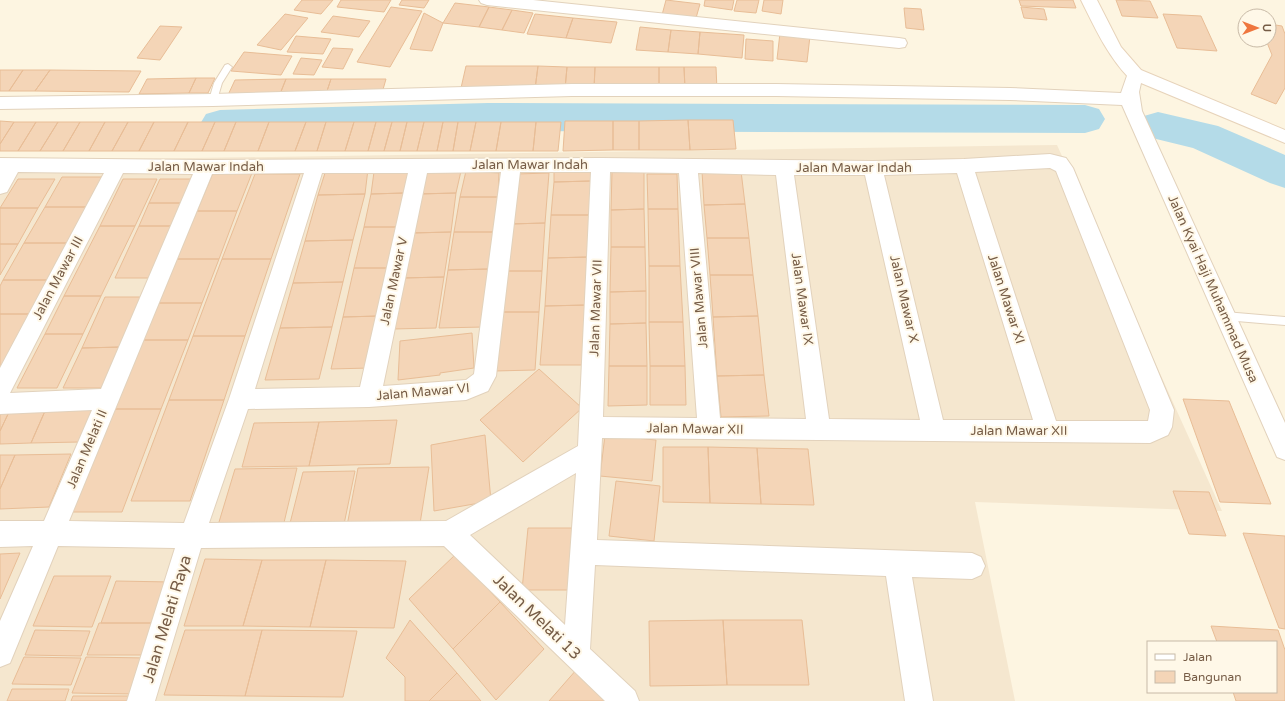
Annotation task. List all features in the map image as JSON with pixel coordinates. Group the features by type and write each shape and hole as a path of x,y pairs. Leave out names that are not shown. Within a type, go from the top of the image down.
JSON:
{"street":[{"path":"487,0 513,1 899,43"},
{"path":"643,16 648,0"},
{"path":"1089,0 1115,52 1135,74 1285,137"},
{"path":"0,103 213,100 572,90 1010,94 1131,105 1131,87 1135,74"},
{"name":"Jalan Kyai Haji Muhammad Musa","path":"1131,105 1285,449"},
{"name":"Jalan Mawar Indah","path":"6,165 315,167 600,165 873,168 964,166 1050,161 1059,163"},
{"name":"Jalan Mawar XII","path":"592,427 1150,432 1160,427 1162,410 1064,168 1059,163"},
{"path":"0,187 6,165"},
{"name":"Jalan Mawar VII","path":"576,654 592,427 600,165"},
{"name":"Jalan Mawar III","path":"0,390 117,166"},
{"name":"Jalan Mawar V","path":"369,397 419,166"},
{"name":"Jalan Mawar VI","path":"240,399 369,397 466,390 476,387 482,382 511,166"},
{"name":"Jalan Mawar XI","path":"964,166 1048,431"},
{"path":"108,399 205,167"},
{"name":"Jalan Melati Raya","path":"141,701 192,536 240,399 315,167"},
{"name":"Jalan Mawar VIII","path":"688,167 709,429"},
{"name":"Jalan Mawar IX","path":"784,168 819,429"},
{"name":"Jalan Mawar X","path":"873,168 934,431"},
{"name":"Jalan Melati II","path":"0,404 108,399 0,652"},
{"path":"0,534 52,533 192,536 449,533 590,452"},
{"name":"Jalan Melati 13","path":"449,533 625,701"},
{"path":"583,552 972,566"},
{"path":"897,564 919,701"}],"lane":[{"path":"213,100 221,78 228,67"},
{"path":"1226,316 1285,321"}],"shaded area":[{"path":"1057,145 1222,511 975,502 1015,701 0,701 0,161"}],"building":[{"path":"302,0 333,0 321,14 294,10"},
{"path":"341,0 391,0 384,12 337,7"},
{"path":"402,0 429,0 424,8 399,5"},
{"path":"666,0 700,4 696,18 662,15"},
{"path":"705,0 734,0 732,10 704,6"},
{"path":"737,0 759,0 756,13 734,11"},
{"path":"764,0 783,0 781,14 762,11"},
{"path":"1019,0 1073,0 1076,8 1021,6"},
{"path":"1116,0 1150,1 1158,18 1122,16"},
{"path":"455,3 489,7 479,27 443,23"},
{"path":"391,7 422,11 390,67 357,62"},
{"path":"489,7 512,10 502,30 479,27"},
{"path":"1021,7 1044,9 1047,20 1024,18"},
{"path":"904,8 921,9 924,30 906,28"},
{"path":"512,10 533,13 524,33 502,30"},
{"path":"424,13 443,23 432,51 410,49"},
{"path":"285,14 308,18 281,50 257,45"},
{"path":"535,14 573,18 566,38 527,34"},
{"path":"1163,14 1201,16 1217,51 1177,48"},
{"path":"333,16 370,21 359,37 321,32"},
{"path":"573,18 617,22 611,43 566,38"},
{"path":"1277,25 1282,26 1285,34 1285,88 1276,104 1251,94 1272,55 1269,48 1277,48"},
{"path":"160,26 182,27 160,60 137,58"},
{"path":"640,27 671,30 668,52 636,50"},
{"path":"671,30 700,32 698,54 668,52"},
{"path":"700,32 744,35 742,58 698,54"},
{"path":"780,33 810,36 807,62 777,59"},
{"path":"296,36 331,39 323,54 287,52"},
{"path":"746,39 773,41 773,61 745,59"},
{"path":"333,48 353,49 343,69 322,67"},
{"path":"244,52 292,56 281,75 231,71"},
{"path":"301,58 322,60 314,75 293,74"},
{"path":"466,66 538,66 535,89 461,88"},
{"path":"538,66 567,67 565,89 535,89"},
{"path":"567,67 595,67 594,89 565,89"},
{"path":"595,67 659,67 659,89 594,89"},
{"path":"659,67 684,67 685,89 659,89"},
{"path":"684,67 716,67 717,90 685,89"},
{"path":"0,70 23,70 9,91 0,91"},
{"path":"23,70 50,70 35,91 9,91"},
{"path":"50,70 141,71 129,92 35,91"},
{"path":"196,78 215,78 208,93 189,93"},
{"path":"196,78 189,93 139,94 147,79"},
{"path":"286,79 331,79 326,94 280,94"},
{"path":"286,79 280,94 228,95 235,80"},
{"path":"331,79 386,79 382,93 326,94"},
{"path":"688,120 733,120 736,149 690,150"},
{"path":"688,120 690,150 639,150 639,121"},
{"path":"0,121 14,122 0,144"},
{"path":"565,121 613,121 613,150 563,151"},
{"path":"613,121 639,121 639,150 613,150"},
{"path":"14,122 36,122 18,151 0,151 0,144"},
{"path":"36,122 58,122 40,151 18,151"},
{"path":"58,122 80,122 63,151 40,151"},
{"path":"80,122 105,122 89,151 63,151"},
{"path":"105,122 128,122 112,151 89,151"},
{"path":"128,122 154,122 139,151 112,151"},
{"path":"154,122 188,122 174,151 139,151"},
{"path":"188,122 215,122 202,151 174,151"},
{"path":"215,122 236,122 224,151 202,151"},
{"path":"236,122 269,122 258,151 224,151"},
{"path":"269,122 306,122 295,151 258,151"},
{"path":"306,122 326,122 317,151 295,151"},
{"path":"326,122 354,122 345,151 317,151"},
{"path":"354,122 376,122 368,151 345,151"},
{"path":"376,122 392,122 384,151 368,151"},
{"path":"392,122 407,122 400,151 384,151"},
{"path":"407,122 424,122 417,151 400,151"},
{"path":"424,122 443,122 437,151 417,151"},
{"path":"443,122 458,122 453,151 437,151"},
{"path":"458,122 476,122 470,151 453,151"},
{"path":"476,122 501,122 496,151 470,151"},
{"path":"501,122 536,122 533,151 496,151"},
{"path":"536,122 561,122 558,151 533,151"},
{"path":"368,169 365,194 318,195 326,170"},
{"path":"409,170 404,193 371,194 374,172"},
{"path":"425,171 461,171 456,193 418,194"},
{"path":"466,171 499,173 498,197 460,197"},
{"path":"554,171 591,171 591,181 554,182"},
{"path":"612,171 644,171 644,209 611,210"},
{"path":"702,171 741,171 745,204 704,205"},
{"path":"213,173 252,173 237,211 197,211"},
{"path":"549,173 545,223 510,224 516,174"},
{"path":"255,174 300,174 271,259 222,259"},
{"path":"647,174 677,174 678,209 648,209"},
{"path":"62,177 103,177 87,207 45,207"},
{"path":"18,179 55,179 38,208 0,208"},
{"path":"123,179 157,179 135,226 100,226"},
{"path":"160,179 196,179 186,203 149,203"},
{"path":"591,181 590,215 551,215 554,182"},
{"path":"404,193 398,227 364,227 371,194"},
{"path":"456,193 451,232 411,233 418,194"},
{"path":"365,194 353,240 305,241 318,195"},
{"path":"460,197 498,197 494,232 454,232"},
{"path":"149,203 186,203 176,226 139,226"},
{"path":"745,204 749,238 707,238 704,205"},
{"path":"45,207 87,207 68,243 24,243"},
{"path":"0,208 38,208 18,244 0,244"},
{"path":"644,209 645,247 611,247 611,210"},
{"path":"648,209 678,209 680,266 649,266"},
{"path":"197,211 237,211 219,259 177,259"},
{"path":"551,215 590,215 589,257 548,258"},
{"path":"545,223 542,271 505,271 510,224"},
{"path":"100,226 135,226 101,296 64,296"},
{"path":"139,226 176,226 154,278 115,278"},
{"path":"364,227 398,227 389,268 354,268"},
{"path":"451,232 444,277 402,278 411,233"},
{"path":"454,232 494,232 489,269 448,270"},
{"path":"707,238 749,238 753,275 710,275"},
{"path":"353,240 343,282 293,283 305,241"},
{"path":"24,243 68,243 48,280 3,280"},
{"path":"0,244 18,244 0,275"},
{"path":"611,247 645,247 646,291 610,292"},
{"path":"589,257 587,305 545,306 548,258"},
{"path":"177,259 219,259 202,303 159,303"},
{"path":"222,259 271,259 245,336 193,336"},
{"path":"649,266 680,266 683,322 649,322"},
{"path":"354,268 389,268 379,316 343,317"},
{"path":"489,269 483,327 439,328 448,270"},
{"path":"505,271 542,271 539,312 501,312"},
{"path":"710,275 753,275 758,316 713,317"},
{"path":"444,277 436,328 393,329 402,278"},
{"path":"3,280 48,280 30,314 0,314 0,286"},
{"path":"343,282 332,327 280,328 293,283"},
{"path":"646,291 646,323 610,324 610,292"},
{"path":"64,296 101,296 83,334 45,334"},
{"path":"105,297 143,297 122,347 82,348"},
{"path":"159,303 202,303 188,340 143,340"},
{"path":"587,305 585,365 540,365 545,306"},
{"path":"501,312 539,312 535,370 495,371"},
{"path":"0,314 30,314 0,373"},
{"path":"379,316 369,368 331,369 343,317"},
{"path":"758,316 764,375 717,376 713,317"},
{"path":"649,322 683,322 685,366 650,366"},
{"path":"646,323 647,366 609,366 610,324"},
{"path":"332,327 319,379 265,380 280,328"},
{"path":"472,333 474,368 440,373 440,375 398,380 400,341"},
{"path":"45,334 83,334 57,388 17,388"},
{"path":"193,336 245,336 224,400 169,400"},
{"path":"143,340 188,340 161,409 114,409"},
{"path":"122,347 105,388 63,388 82,348"},
{"path":"609,366 647,366 647,405 608,406"},
{"path":"650,366 685,366 686,405 650,405"},
{"path":"539,369 582,408 523,462 480,420"},
{"path":"764,375 769,416 721,417 717,376"},
{"path":"1183,399 1229,401 1271,504 1220,502"},
{"path":"169,400 224,400 190,501 131,501"},
{"path":"114,409 161,409 122,512 70,512"},
{"path":"92,410 79,442 31,443 45,411"},
{"path":"45,411 31,443 0,444 0,431 9,412"},
{"path":"0,412 9,412 0,431"},
{"path":"397,420 390,464 309,466 319,422"},
{"path":"319,422 309,466 242,467 254,423"},
{"path":"485,435 491,501 434,511 431,445"},
{"path":"605,435 656,440 652,481 600,476"},
{"path":"663,447 708,447 710,503 663,502"},
{"path":"708,447 757,448 761,504 710,503"},
{"path":"757,448 808,449 814,505 761,504"},
{"path":"71,454 49,507 0,509 0,489 15,455"},
{"path":"0,455 15,455 0,489"},
{"path":"429,467 419,530 346,531 358,468"},
{"path":"297,468 282,531 216,532 235,469"},
{"path":"355,471 342,534 287,535 303,472"},
{"path":"616,481 660,486 654,541 609,536"},
{"path":"1173,491 1209,492 1226,536 1189,534"},
{"path":"528,528 577,528 572,590 522,590"},
{"path":"1243,533 1285,536 1285,629 1279,628"},
{"path":"20,553 0,599 0,554"},
{"path":"456,554 500,602 453,649 409,599"},
{"path":"205,559 262,560 243,626 184,626"},
{"path":"262,560 326,560 310,627 243,626"},
{"path":"326,560 406,561 394,628 310,627"},
{"path":"54,576 111,576 92,627 33,626"},
{"path":"116,581 171,582 157,623 101,623"},
{"path":"500,602 544,649 496,700 453,649"},
{"path":"410,620 457,673 429,701 405,701 405,677 386,658"},
{"path":"723,620 802,620 809,685 727,685"},
{"path":"723,620 727,685 650,686 649,621"},
{"path":"99,623 157,623 146,655 87,655"},
{"path":"1211,626 1278,630 1285,650 1285,701 1236,701 1233,693 1277,693 1277,641 1217,641"},
{"path":"35,630 90,631 81,656 25,655"},
{"path":"185,630 262,630 245,696 164,695"},
{"path":"262,630 357,631 343,697 245,696"},
{"path":"24,657 81,658 71,685 12,684"},
{"path":"86,657 147,658 135,694 72,693"},
{"path":"577,669 607,701 549,701"},
{"path":"457,673 481,701 429,701"},
{"path":"12,689 69,689 65,701 7,701"},
{"path":"73,696 133,696 131,701 71,701"}],"waterway":[{"path":"220,124 488,117 1085,119"},
{"path":"1158,126 1203,136 1285,172"}]}
